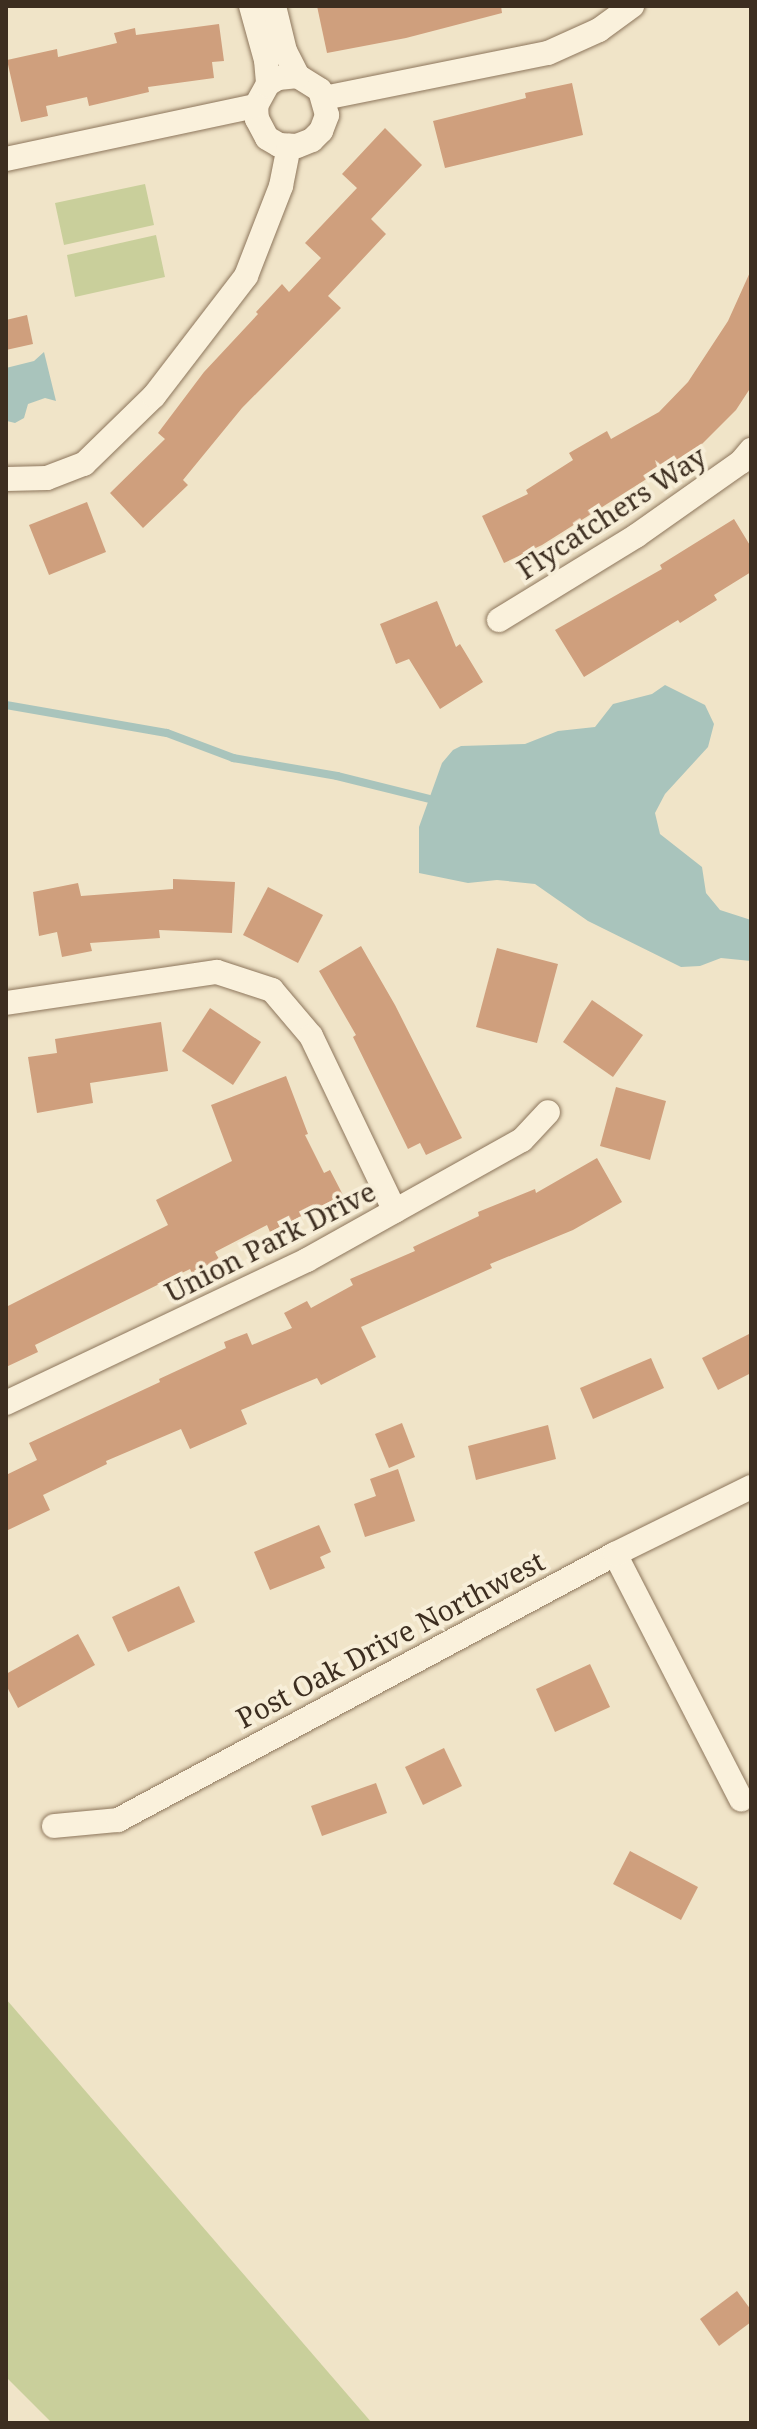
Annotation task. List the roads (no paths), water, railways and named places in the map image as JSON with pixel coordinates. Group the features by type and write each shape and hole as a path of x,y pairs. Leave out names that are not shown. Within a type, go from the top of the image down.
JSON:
{"street":[{"path":"251,6 266,60 268,84"},
{"path":"274,6 285,51 298,76"},
{"path":"324,98 548,53 599,30 632,6"},
{"path":"298,76 310,81 324,98 327,115 321,131 312,140 289,146 279,145 263,132 256,106 268,84 278,78 298,76"},
{"path":"6,159 256,106"},
{"path":"6,479 47,478 84,464 154,396 246,276 281,186 289,146"},
{"name":"Flycatchers Way","path":"499,620 636,536 748,462"},
{"path":"6,1003 217,972 272,990 311,1036 395,1211"},
{"name":"Union Park Drive","path":"6,1403 307,1260 522,1140 548,1112"},
{"name":"Post Oak Drive Northwest","path":"54,1826 118,1820 615,1554 751,1487"},
{"path":"615,1554 741,1799"}],"water":[{"path":"44,352 56,401 45,398 28,404 24,418 15,423 7,421 6,368 34,361"},
{"path":"665,685 705,705 714,724 708,747 665,794 655,813 660,834 702,867 706,893 720,910 751,920 751,961 721,958 700,966 681,967 588,921 535,884 497,880 468,883 419,873 419,827 442,763 453,750 461,746 525,744 558,731 595,727 613,704 652,694"}],"waterway":[{"path":"6,705 167,733 233,758 337,776 429,799"}]}
